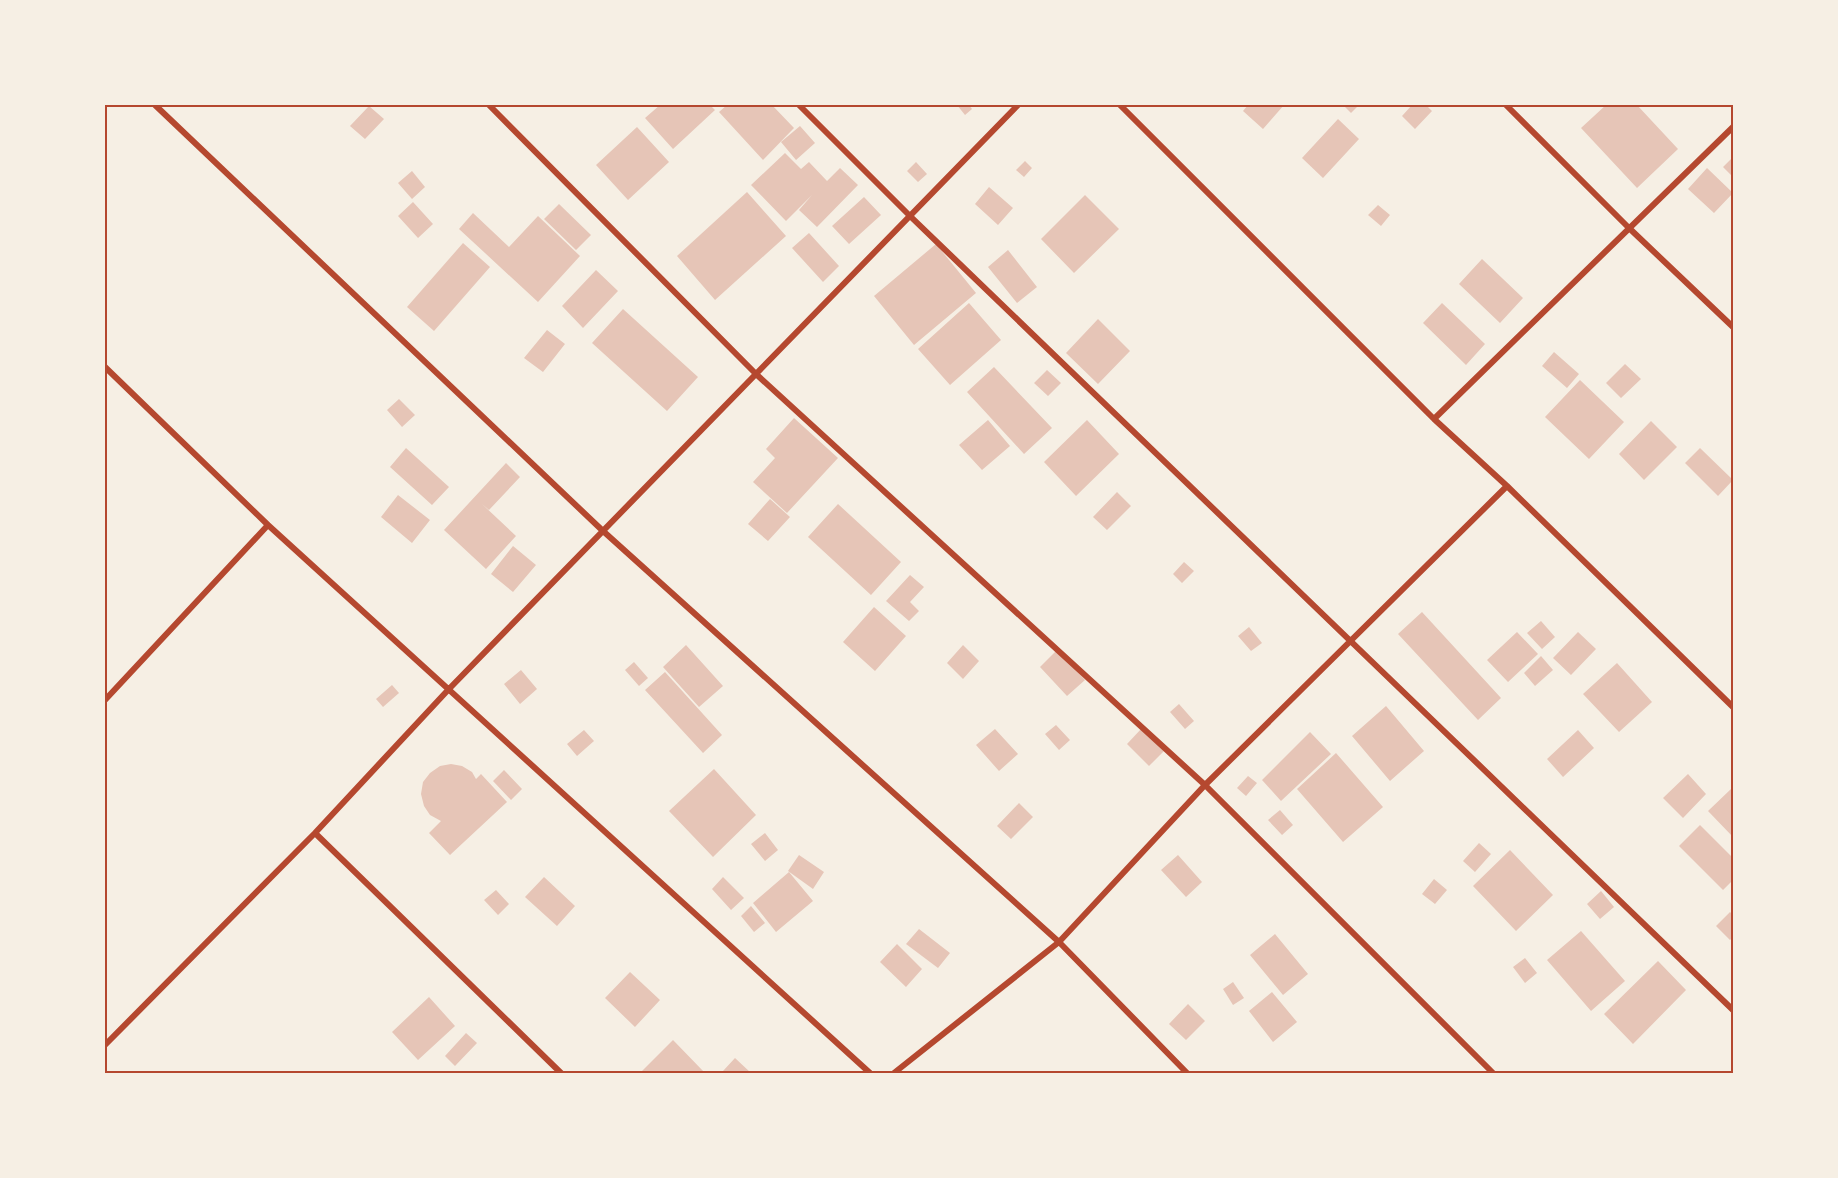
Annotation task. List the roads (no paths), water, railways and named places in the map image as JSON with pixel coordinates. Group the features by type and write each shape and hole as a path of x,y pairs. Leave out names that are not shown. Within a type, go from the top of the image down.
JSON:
{"street":[{"path":"489,105 756,374 1205,785 1493,1073"},
{"path":"799,105 910,216 1733,1010"},
{"path":"105,1045 315,833 448,690 1018,105"},
{"path":"1120,105 1434,419 1507,486 1733,708"},
{"path":"1506,105 1629,228 1733,327"},
{"path":"158,106 603,531 1059,942 1187,1073"},
{"path":"1434,419 1733,127"},
{"path":"105,367 268,525 870,1073"},
{"path":"894,1073 1059,942 1205,785 1507,486"},
{"path":"105,700 268,525"},
{"path":"315,833 561,1073"}]}
